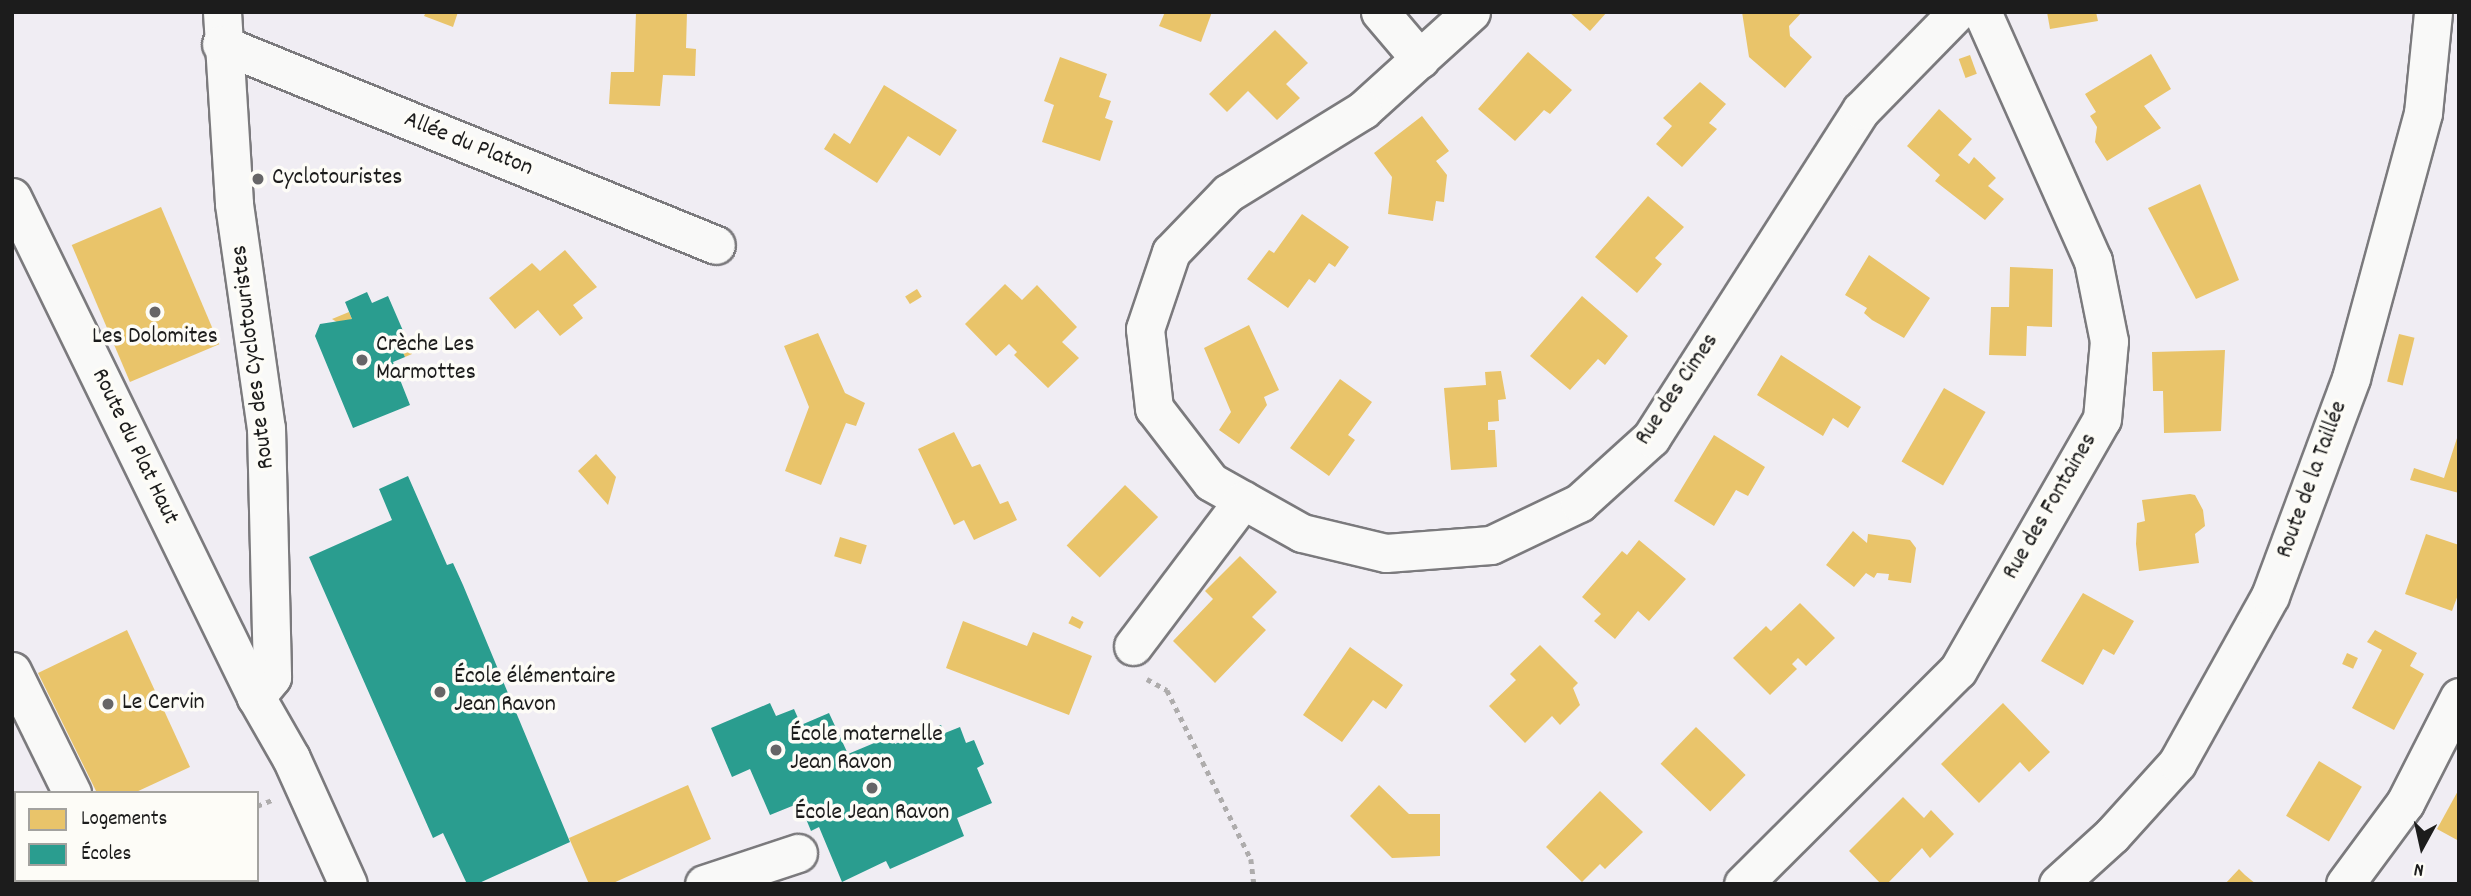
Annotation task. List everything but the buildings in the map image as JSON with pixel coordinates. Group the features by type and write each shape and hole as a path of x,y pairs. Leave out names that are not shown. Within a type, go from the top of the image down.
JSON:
{"street":[{"path":"1380,12 1420,59"},
{"name":"Rue des Cimes","path":"1471,12 1363,110 1227,192 1171,252 1145,329 1154,408 1210,482 1302,533 1386,553 1492,545 1579,503 1651,438 1861,110 1957,12"},
{"name":"Rue des Fontaines","path":"1743,884 1958,670 2102,419 2109,341 2093,261 1982,12"},
{"name":"Route de la Taillée","path":"2058,884 2112,835 2177,763 2270,596 2351,378 2423,113 2433,12"},
{"name":"Allée du Platon","path":"221,28 716,246"},
{"name":"Route des Cyclotouristes","path":"221,28 234,204 266,428 272,677 256,697"},
{"name":"Route du Plat Haut","path":"12,197 256,697"},
{"path":"1142,633 1243,500"},
{"path":"12,671 71,791"},
{"path":"256,697 291,758 349,883"},
{"path":"2345,884 2405,803 2459,697"},
{"path":"704,884 797,853"}],"path":[{"path":"1142,633 1145,678 1167,690 1251,859 1254,884"}],"place":[{"name":"Cyclotouristes","path":"258,179"},
{"name":"Les Dolomites","path":"155,312"},
{"name":"Crèche Les Marmottes","path":"362,360"},
{"name":"École élémentaire Jean Ravon","path":"440,692"},
{"name":"Le Cervin","path":"108,704"},
{"name":"École maternelle Jean Ravon","path":"776,750"},
{"name":"École Jean Ravon","path":"872,788"}]}
